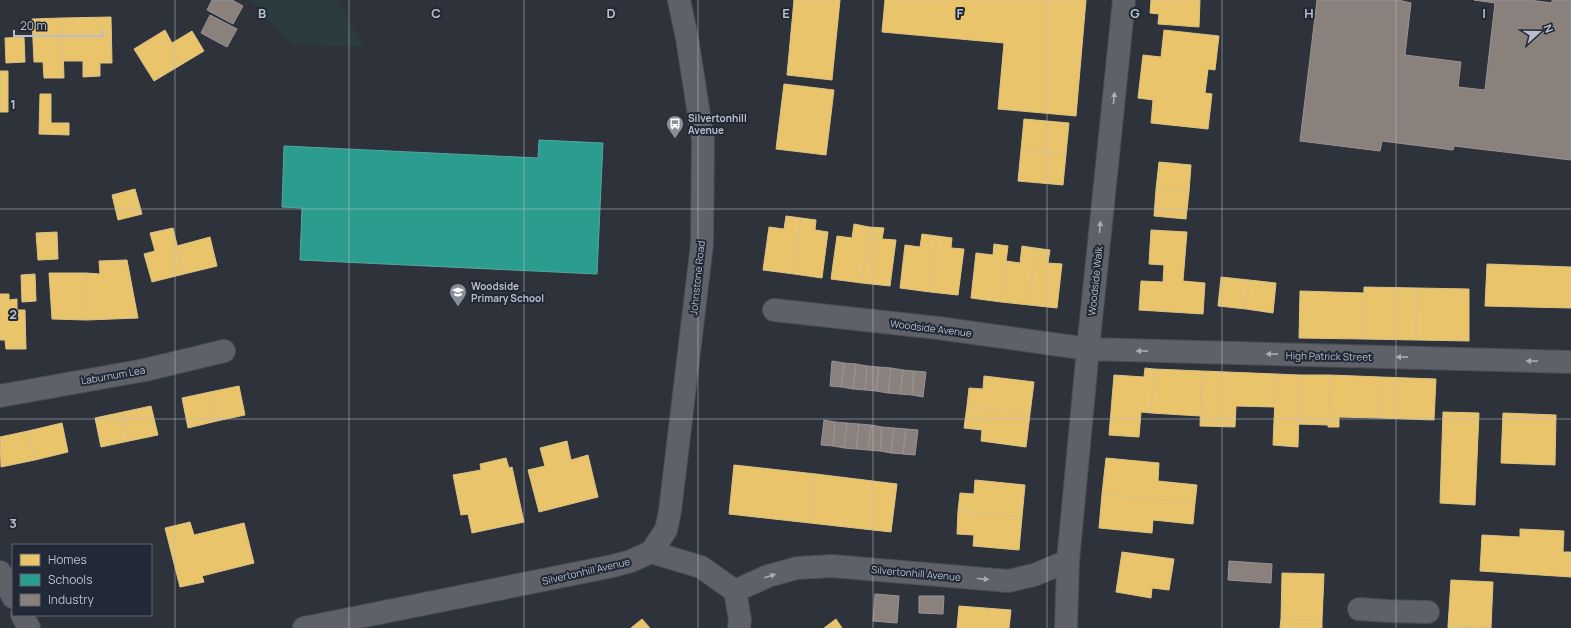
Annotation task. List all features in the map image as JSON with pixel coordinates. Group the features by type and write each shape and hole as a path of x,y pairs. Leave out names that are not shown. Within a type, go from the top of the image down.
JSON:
{"street":[{"name":"Johnstone Road","path":"651,552 666,530 670,511 702,244 703,140 687,38 679,0"},
{"name":"Woodside Walk","path":"1066,628 1068,561 1124,0"},
{"name":"Woodside Avenue","path":"774,310 938,328 1088,350"},
{"name":"High Patrick Street","path":"1088,350 1571,362"},
{"name":"Laburnum Lea","path":"0,396 145,370 224,351"},
{"path":"651,552 701,567 734,591 740,620 739,628"},
{"name":"Silvertonhill Avenue","path":"304,628 613,566 631,561 651,552"},
{"name":"Silvertonhill Avenue","path":"734,591 768,576 797,568 832,566 1008,581 1034,575 1068,561"},
{"path":"0,572 12,595"},
{"path":"1359,608 1388,620 1428,612"},
{"path":"23,616 29,628"}],"shaded area":[{"path":"251,0 337,0 364,47 295,45 260,11"}],"building: Homes":[{"path":"794,0 840,0 832,80 787,75"},
{"path":"885,0 1086,0 1076,116 998,109 1004,43 882,32"},
{"path":"1151,0 1200,0 1199,27 1158,24 1159,14 1150,13"},
{"path":"111,17 112,63 100,63 100,76 83,77 83,61 63,61 62,18"},
{"path":"62,18 64,78 44,78 43,62 34,62 32,19"},
{"path":"165,30 172,43 192,31 204,51 154,81 134,49"},
{"path":"1164,30 1219,36 1215,70 1208,69 1205,93 1212,94 1208,129 1151,123 1153,100 1138,98 1143,55 1161,57"},
{"path":"24,37 25,62 6,63 5,38"},
{"path":"0,71 8,71 8,112 0,112"},
{"path":"784,84 834,90 826,155 776,149"},
{"path":"40,94 51,94 51,123 69,123 69,135 39,134"},
{"path":"1024,119 1069,123 1066,154 1021,150"},
{"path":"1021,150 1066,154 1063,185 1018,181"},
{"path":"1159,162 1191,165 1189,192 1156,189"},
{"path":"135,189 142,214 118,220 112,195"},
{"path":"1156,189 1189,192 1186,219 1154,216"},
{"path":"786,216 801,218 794,274 763,270 769,227 784,229"},
{"path":"801,218 816,220 815,230 828,232 822,278 794,274"},
{"path":"854,224 869,227 862,283 831,279 837,236 852,238"},
{"path":"869,227 884,228 882,239 896,240 890,286 862,283"},
{"path":"173,228 184,274 152,282 144,254 155,251 150,233"},
{"path":"1151,230 1187,232 1183,281 1205,283 1203,314 1139,310 1141,281 1163,282 1164,265 1149,264"},
{"path":"57,232 58,259 38,260 36,233"},
{"path":"922,234 937,236 930,292 900,288 905,245 920,247"},
{"path":"937,236 952,238 951,248 964,249 958,295 930,292"},
{"path":"210,237 217,266 184,274 177,246"},
{"path":"994,244 1008,246 1001,302 971,298 976,253 993,255"},
{"path":"1022,246 1035,248 1029,305 1001,302 1006,261 1020,263"},
{"path":"1035,248 1050,250 1048,263 1062,264 1057,308 1029,305"},
{"path":"127,260 138,318 87,320 86,273 100,274 99,261"},
{"path":"1487,264 1571,267 1571,308 1485,306"},
{"path":"49,273 86,273 87,320 52,319"},
{"path":"35,274 36,301 22,302 21,275"},
{"path":"1221,277 1249,280 1246,309 1218,306"},
{"path":"1249,280 1276,283 1273,313 1246,309"},
{"path":"1364,287 1417,288 1416,340 1363,339"},
{"path":"1417,288 1469,289 1469,341 1416,340"},
{"path":"1300,291 1364,293 1363,339 1299,338"},
{"path":"0,294 9,294 9,300 17,299 17,310 25,310 26,349 6,349 5,340 0,340"},
{"path":"1145,368 1154,369 1151,413 1141,412 1139,437 1109,435 1114,375 1144,377"},
{"path":"1154,369 1202,371 1200,416 1151,413"},
{"path":"1202,371 1276,374 1275,407 1236,406 1235,427 1200,426"},
{"path":"1276,374 1300,375 1298,447 1273,445"},
{"path":"1300,375 1330,375 1328,425 1298,424"},
{"path":"1330,375 1381,377 1379,418 1339,417 1339,427 1328,427"},
{"path":"984,376 1034,382 1030,414 967,406 969,388 983,389"},
{"path":"1381,377 1436,379 1434,420 1379,418"},
{"path":"239,386 245,415 217,421 210,392"},
{"path":"210,392 217,421 188,428 182,398"},
{"path":"151,406 158,435 129,441 123,412"},
{"path":"967,406 1030,414 1026,447 981,441 982,430 964,428"},
{"path":"123,412 129,441 101,447 95,418"},
{"path":"1443,412 1479,413 1475,505 1440,503"},
{"path":"1503,413 1556,415 1555,465 1501,463"},
{"path":"62,423 68,452 35,460 28,431"},
{"path":"28,431 35,460 1,467 0,437"},
{"path":"567,441 571,460 588,455 598,497 539,512 528,470 545,466 540,448"},
{"path":"506,458 509,468 512,467 524,522 472,533 468,514 461,515 453,475 481,470 480,464"},
{"path":"1106,458 1159,463 1158,481 1197,485 1195,503 1102,494"},
{"path":"734,465 816,474 810,523 729,514"},
{"path":"816,474 897,484 891,532 810,523"},
{"path":"975,480 1025,485 1022,517 958,511 960,493 974,494"},
{"path":"1102,494 1195,503 1193,524 1153,520 1152,533 1099,528"},
{"path":"958,511 1022,517 1019,550 973,546 974,535 957,534"},
{"path":"190,522 194,535 244,523 254,563 202,576 204,582 180,587 165,528"},
{"path":"1520,529 1564,531 1563,552 1571,552 1571,577 1480,571 1482,535 1520,537"},
{"path":"1122,552 1174,559 1169,590 1152,588 1151,598 1116,592"},
{"path":"1282,573 1324,574 1322,621 1281,619"},
{"path":"1451,580 1493,582 1491,628 1448,626"},
{"path":"959,606 1011,610 1009,628 957,628"},
{"path":"642,619 650,628 631,628"},
{"path":"836,619 842,628 824,628"},
{"path":"1281,619 1322,621 1322,628 1280,628"},
{"path":"1448,626 1482,628 1448,628"}],"building: Schools":[{"path":"539,140 603,143 597,274 300,260 302,208 282,207 284,146 538,158"}],"building: Industry":[{"path":"212,0 232,0 243,6 233,24 207,10"},
{"path":"1317,0 1398,0 1411,3 1405,55 1461,62 1458,87 1485,90 1495,3 1474,0 1529,0 1552,3 1552,0 1571,0 1571,160 1454,146 1453,150 1382,141 1380,151 1300,141"},
{"path":"210,15 237,29 227,47 201,33"},
{"path":"832,361 844,363 841,387 830,386"},
{"path":"844,363 856,364 853,389 841,387"},
{"path":"856,364 867,366 865,390 853,389"},
{"path":"867,366 879,367 876,391 865,390"},
{"path":"879,367 891,368 888,393 876,391"},
{"path":"891,368 903,370 900,394 888,393"},
{"path":"903,370 914,371 912,395 900,394"},
{"path":"914,371 926,372 923,397 912,395"},
{"path":"824,420 835,422 833,446 821,445"},
{"path":"835,422 847,423 844,448 833,446"},
{"path":"847,423 859,424 856,449 844,448"},
{"path":"859,424 871,425 868,450 856,449"},
{"path":"871,425 882,427 880,451 868,450"},
{"path":"882,427 894,428 891,453 880,451"},
{"path":"894,428 906,429 903,454 891,453"},
{"path":"906,429 918,430 915,455 903,454"},
{"path":"1229,561 1272,564 1271,583 1228,580"},
{"path":"875,594 899,596 897,623 873,621"},
{"path":"919,596 944,596 943,614 919,613"}],"place":[{"name":"Silvertonhill Avenue","path":"675,139"},
{"name":"Woodside Primary School","path":"458,307"}]}
